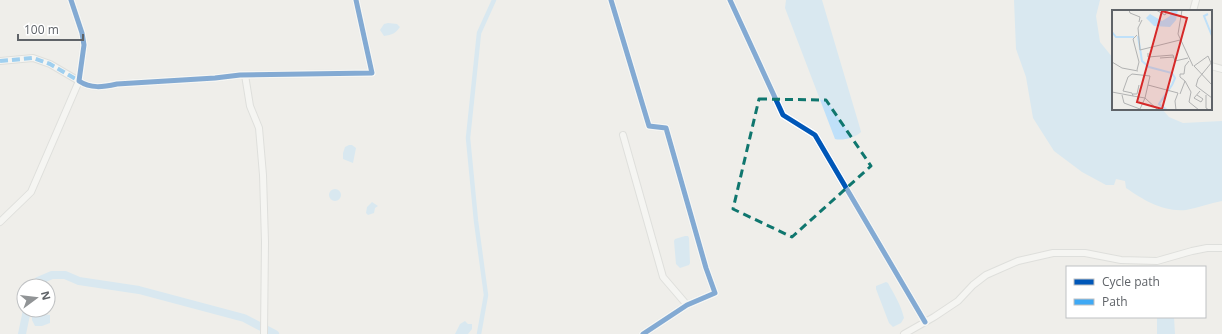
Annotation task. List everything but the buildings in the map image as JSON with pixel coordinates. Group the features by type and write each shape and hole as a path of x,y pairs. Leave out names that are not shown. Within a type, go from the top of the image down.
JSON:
{"street":[{"path":"0,222 31,192 79,81 84,45 82,33 71,0"},
{"path":"0,61 33,58 50,64 86,86 245,75 372,73 356,0"},
{"path":"611,0 649,126 666,128 706,268 715,293 687,305 643,334"},
{"path":"730,0 783,114 815,135 925,322"},
{"path":"1193,10 1196,0"},
{"path":"1212,66 1222,69"},
{"path":"245,75 250,106 259,128 263,175 265,242 264,334"},
{"path":"623,135 663,277 687,305"},
{"path":"904,334 958,300 986,275 1018,261 1053,253 1085,253 1120,260 1157,261 1207,248 1222,248"}],"highlighted area":[{"path":"759,99 826,100 871,166 792,237 733,209"}],"water":[{"path":"786,0 822,0 861,132 855,136 845,139 835,139 785,8"},
{"path":"1014,0 1100,0 1096,16 1100,42 1112,57 1112,110 1163,110 1169,117 1183,123 1222,121 1222,201 1186,210 1169,209 1147,201 1126,188 1125,181 1116,179 1114,185 1106,185 1082,172 1054,151 1033,118 1026,77 1016,49"},
{"path":"384,24 397,24 400,27 394,33 384,36 380,30"},
{"path":"349,145 356,148 353,163 343,159 345,147"},
{"path":"337,189 340,190 340,200 333,201 330,200 329,193 330,190"},
{"path":"372,202 378,206 375,208 374,213 368,215 366,213 367,207"},
{"path":"688,236 689,238 690,263 689,265 680,268 676,264 674,241 675,239"},
{"path":"886,282 897,300 904,318 901,323 893,327 889,323 876,289 876,286"},
{"path":"32,318 50,318 50,323 42,326 35,326"},
{"path":"1157,318 1174,318 1175,334 1157,334"},
{"path":"465,321 468,324 472,324 472,329 468,334 455,334 460,324"}],"waterway":[{"path":"479,334 486,295 476,221 468,138 479,33 494,0"},
{"path":"45,278 52,275 65,275 79,281 139,290 244,318 275,334"},
{"path":"22,334 25,318"}],"marked path":[{"path":"0,61 33,58 50,64 79,81"}],"cycle path":[{"path":"71,0 82,33 84,45 79,81 84,84 97,87 117,84 240,75 372,73 356,0"},
{"path":"611,0 649,126 666,128 706,268 715,293 687,305 643,334"},
{"path":"730,0 783,115 815,135 925,322"}]}
